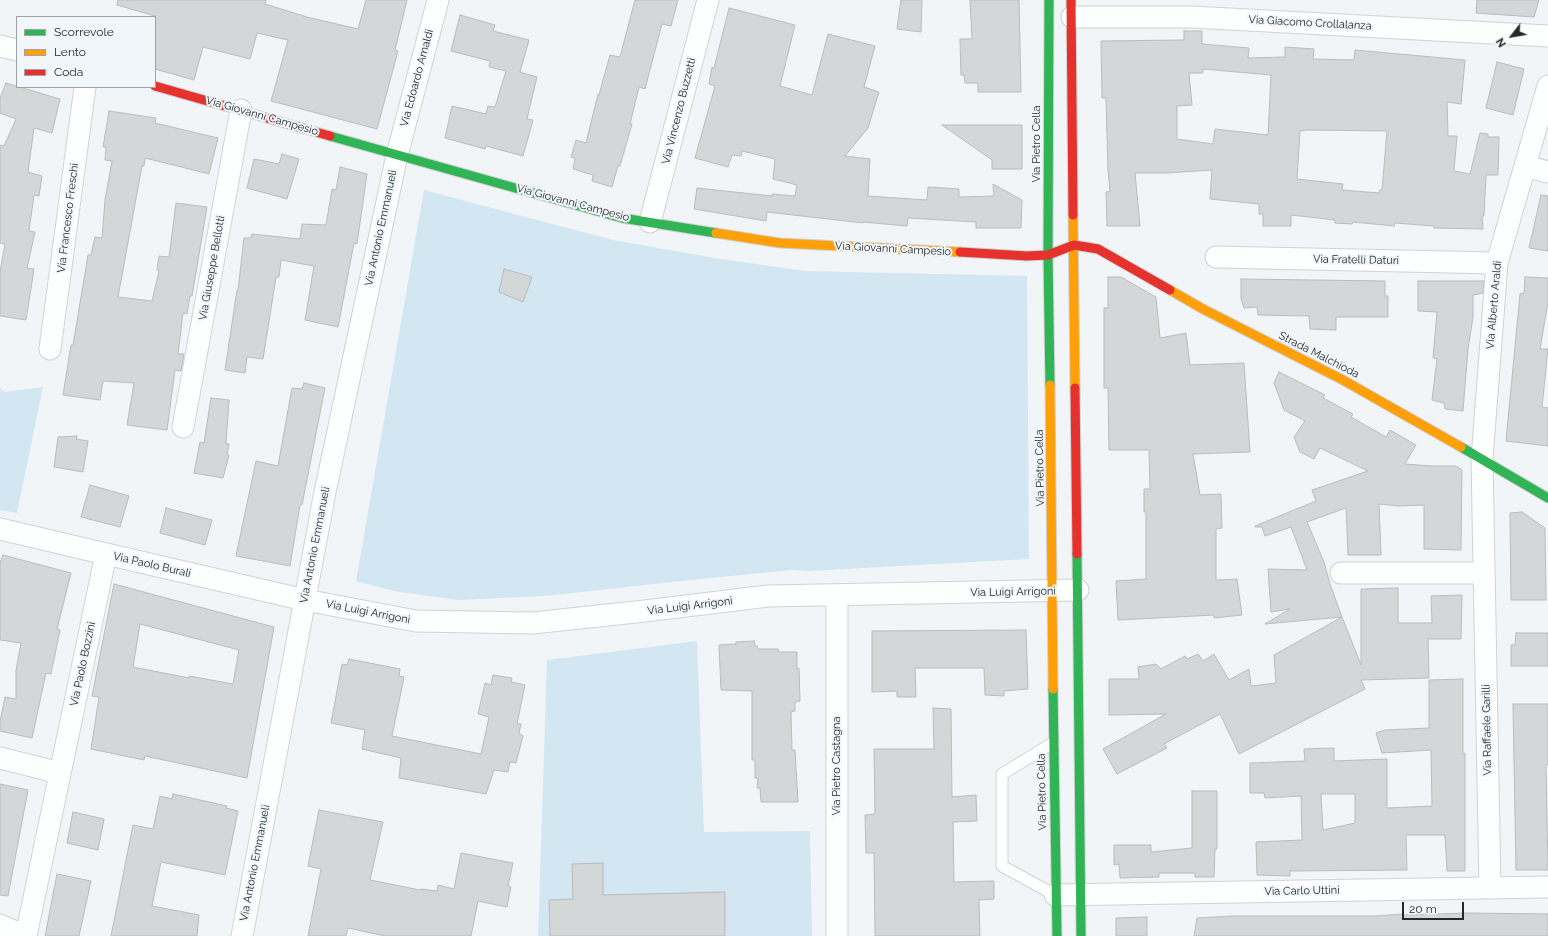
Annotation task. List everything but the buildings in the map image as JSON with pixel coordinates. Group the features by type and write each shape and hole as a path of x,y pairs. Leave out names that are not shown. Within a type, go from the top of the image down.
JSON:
{"main road":[{"name":"Via Pietro Cella","path":"1049,0 1048,255 1056,936"},
{"path":"1071,8 1081,936"},
{"name":"Via Giovanni Campesio","path":"156,86 622,218 780,243 1027,256 1048,255 1074,245"},
{"name":"Strada Malchioda","path":"1074,245 1098,248 1203,309 1343,380 1548,498"}],"street":[{"name":"Via Edoardo Amaldi","path":"397,155 438,0"},
{"name":"Via Vincenzo Buzzetti","path":"650,222 708,0"},
{"name":"Via Giacomo Crollalanza","path":"1071,8 1192,17 1548,36"},
{"path":"0,46 16,50"},
{"name":"Via Alberto Araldi","path":"1482,459 1497,263 1548,86"},
{"name":"Via Francesco Freschi","path":"50,349 85,88"},
{"name":"Via Giuseppe Bellotti","path":"183,427 242,110"},
{"name":"Via Antonio Emmanueli","path":"242,936 325,492 397,155"},
{"path":"1525,166 1548,172"},
{"name":"Via Fratelli Daturi","path":"1216,257 1497,263"},
{"name":"Via Raffaele Garilli","path":"1482,459 1490,888"},
{"name":"Via Paolo Burali","path":"0,529 305,600"},
{"name":"Via Paolo Bozzini","path":"26,936 106,554"},
{"path":"1341,573 1484,573"},
{"name":"Via Luigi Arrigoni","path":"305,600 416,622 533,623 768,596 1078,590"},
{"name":"Via Pietro Castagna","path":"837,595 837,936"},
{"path":"0,758 60,773"},
{"name":"Via Carlo Uttini","path":"1056,895 1081,896 1548,887"},
{"path":"0,925 26,936"}],"lane":[{"path":"1053,742 1002,774 1002,866 1056,895"}],"shaded area":[{"path":"424,190 613,240 720,259 806,271 1027,276 1029,559 809,571 793,570 545,596 458,600 394,591 356,581"},
{"path":"43,387 17,513 0,510 0,388 5,392"},
{"path":"697,641 704,832 810,831 812,936 538,936 547,660"}],"traffic: fast":[{"path":"1049,0 1048,255 1050,385"},
{"path":"330,136 622,218 716,233"},
{"path":"1461,447 1548,498"},
{"path":"1077,554 1081,936"},
{"path":"1053,689 1057,936"}],"traffic: slow":[{"path":"1073,215 1075,388"},
{"path":"716,233 780,243 960,252"},
{"path":"1170,290 1203,309 1343,380 1461,447"},
{"path":"1050,385 1053,689"}],"traffic: jam":[{"path":"1071,0 1073,215"},
{"path":"156,86 330,136"},
{"path":"960,252 1027,256 1048,255 1074,245 1098,249 1170,290"},
{"path":"1075,388 1077,554"}]}
